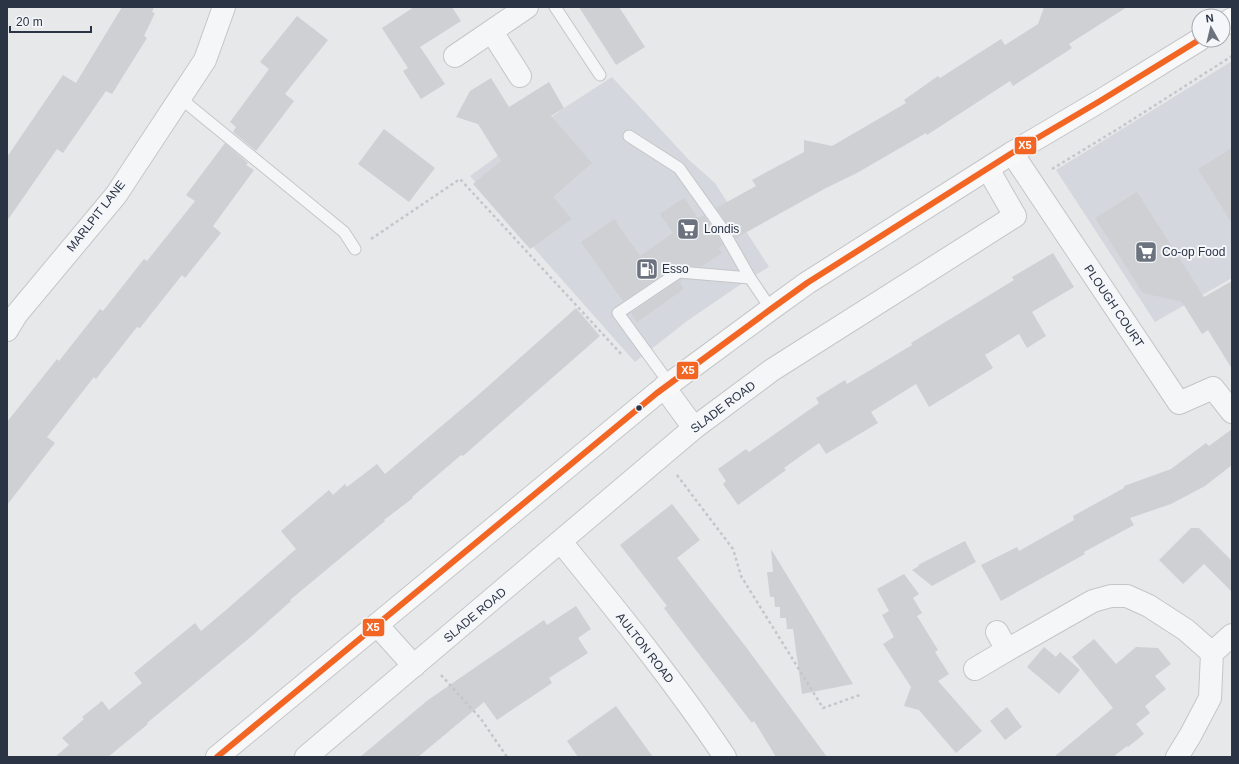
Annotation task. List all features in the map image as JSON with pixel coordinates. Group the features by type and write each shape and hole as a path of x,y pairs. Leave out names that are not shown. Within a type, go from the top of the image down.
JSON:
{"main road":[{"path":"216,757 667,385 770,309 807,283 1012,153 1191,45"}],"street":[{"name":"MARLPIT LANE","path":"7,330 16,315 116,195 205,60 224,7"},
{"path":"455,56 527,7"},
{"path":"492,32 520,76"},
{"name":"PLOUGH COURT","path":"1012,153 1179,403 1213,388 1232,412"},
{"name":"SLADE ROAD","path":"306,757 694,428 772,370 1015,216 988,169"},
{"path":"667,385 694,428"},
{"name":"AULTON ROAD","path":"561,542 627,623 698,717 725,757"},
{"path":"975,669 1002,641 1093,601 1111,596 1127,596 1149,606 1186,630 1212,653"},
{"path":"377,624 419,661"},
{"path":"1177,757 1210,698 1212,653 1232,635"}],"lane":[{"path":"555,7 600,75"},
{"path":"180,98 344,232 356,249"},
{"path":"628,136 679,168 721,227 750,278 770,309"},
{"path":"667,385 618,313 679,272 750,278"}],"path":[{"path":"1031,182 1121,127 1232,56"},
{"path":"356,249 460,179 625,358"},
{"path":"663,455 733,549 741,576 823,708 860,695"},
{"path":"419,661 481,719 507,757"}],"shaded area":[{"path":"1232,61 1232,278 1155,322 1056,170"},
{"path":"612,77 689,160 715,183 769,267 750,278 687,321 635,362 470,176 564,108"}],"building":[{"path":"122,7 154,7 152,12 155,13 144,36 147,38 112,94 106,91 63,153 57,149 7,221 7,157 63,75 76,83"},
{"path":"414,7 452,7 461,21 420,47 445,84 421,99 403,71 408,68 382,28"},
{"path":"579,7 619,7 645,47 616,65"},
{"path":"1044,7 1127,7 1069,44 1072,48 1013,86 1010,81 927,135 926,133 857,173 826,188 736,238 716,208 756,186 752,180 804,152 804,140 832,146 906,103 904,100 938,76 940,78 1001,39 1005,45 1038,24"},
{"path":"297,16 328,40 285,94 294,101 256,151 233,132 236,127 230,122 269,69 260,62"},
{"path":"491,78 509,107 549,82 564,108 551,116 592,163 553,197 572,219 530,249 473,184 501,161 478,124 456,117 470,91"},
{"path":"384,129 435,168 409,202 358,164"},
{"path":"225,143 248,163 246,165 254,170 213,226 221,233 185,278 182,275 140,328 137,327 96,379 94,377 47,437 55,443 7,505 7,422 57,359 59,361 100,309 103,311 144,259 147,261 195,201 186,195"},
{"path":"1232,148 1232,223 1198,169"},
{"name":"Co-op Food","path":"1137,192 1204,297 1232,281 1232,369 1208,330 1202,334 1182,302 1143,293 1095,218"},
{"path":"684,198 698,218 704,215 723,245 718,248 722,253 701,267 675,266 623,301 581,242 614,219 640,256 673,233 660,214"},
{"path":"1053,253 1074,287 1032,312 1046,336 1027,348 1019,334 985,355 993,368 929,407 916,384 871,412 878,423 826,454 819,443 784,468 786,470 738,505 723,484 726,481 718,469 746,449 749,452 819,403 816,398 845,380 847,384 912,345 911,343 1014,280 1012,277"},
{"path":"683,279 679,282 684,289 637,322 631,313"},
{"path":"576,308 600,336 463,456 461,455 412,497 413,498 384,520 385,521 290,600 291,601 253,635 108,757 55,757 69,745 62,738 84,719 82,717 102,701 109,710 142,683 134,673 195,623 201,631 296,549 281,531 329,490 333,495 345,484 347,487 377,464 385,474 477,396"},
{"path":"1232,429 1232,465 1205,486 1171,504 1130,518 1134,525 1084,552 1085,554 1001,601 981,565 1017,547 1019,551 1074,520 1073,516 1124,488 1124,486 1171,469 1206,443 1209,446"},
{"path":"672,504 700,540 677,558 746,647 827,757 776,757 754,721 752,723 685,636 664,608 667,606 620,545"},
{"path":"1191,528 1199,528 1232,561 1232,592 1204,564 1183,584 1159,560"},
{"path":"965,541 976,562 932,586 912,570 919,566 918,565"},
{"path":"771,549 853,684 802,694 793,629 787,629 786,618 780,618 780,607 775,607 774,597 770,597 767,572 773,572"},
{"path":"904,574 919,594 913,598 922,613 917,616 938,650 935,652 949,674 938,681 982,731 956,753 919,710 904,706 911,687 883,644 894,637 882,615 889,611 877,589"},
{"path":"576,606 591,629 578,638 588,653 549,678 552,683 497,720 484,702 418,757 360,757 428,700 544,620 547,625"},
{"path":"1094,639 1116,664 1136,647 1158,648 1171,664 1155,676 1166,689 1145,706 1150,713 1136,724 1144,734 1113,757 1054,757 1113,708 1072,657"},
{"path":"1044,647 1056,657 1060,652 1080,670 1059,694 1027,667"},
{"path":"616,706 653,757 578,757 567,741"},
{"path":"1007,707 1022,727 1005,740 990,721"}],"transit line":[{"name":"X5","path":"217,757 657,393 771,309 807,283 1012,153 1191,45"}],"place":[{"name":"Londis","path":"688,229"},
{"name":"Co-op Food","path":"1146,252"},
{"name":"Esso","path":"647,269"}]}
